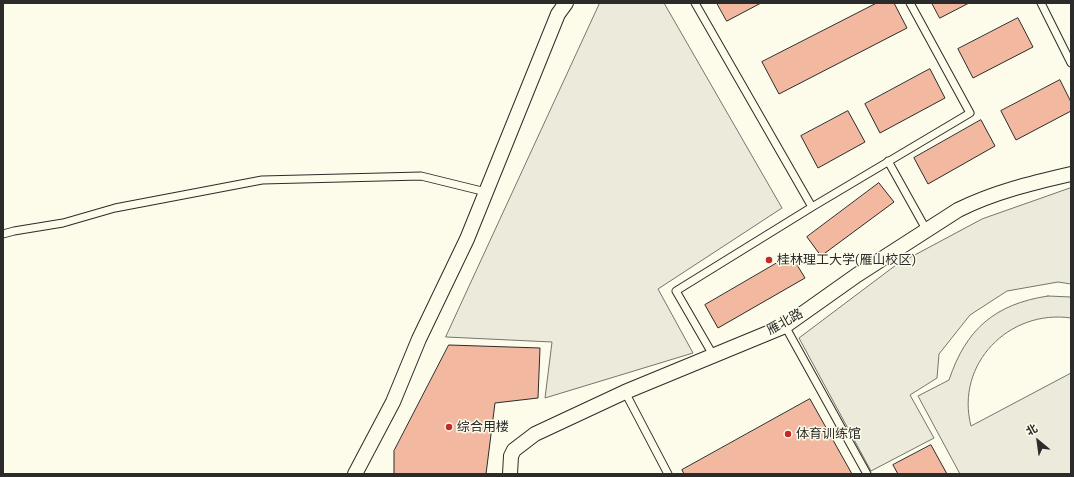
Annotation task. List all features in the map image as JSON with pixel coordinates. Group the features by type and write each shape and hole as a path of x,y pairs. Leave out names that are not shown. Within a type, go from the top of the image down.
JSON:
{"street":[{"path":"355,474 393,402 419,339 467,239 558,14 566,3"},
{"name":"雁北路","path":"510,474 511,456 514,450 526,439 535,434 625,392 785,326 857,275 958,210 1010,189 1071,174"}],"lane":[{"path":"695,3 812,206"},
{"path":"712,355 676,291 812,206 970,113 910,3"},
{"path":"1041,3 1071,63"},
{"path":"888,162 927,231"},
{"path":"3,234 63,223 115,208 262,180 421,176 486,192"},
{"path":"785,326 867,474"},
{"path":"625,392 668,474"}],"shaded area":[{"path":"600,3 664,3 782,208 658,289 693,353 545,398 552,342 446,337"},
{"path":"1071,188 1071,284 1058,282 1007,291 970,315 939,354 937,378 910,395 934,438 871,471 799,338 896,265 982,219"},
{"path":"1048,296 1071,297 1071,318 1048,318 1027,322 1008,332 992,345 979,362 971,382 968,403 971,426 1071,373 1071,474 960,474 918,396 949,380 964,346 985,322 1013,305"}],"building":[{"path":"717,3 761,3 727,21"},
{"path":"877,3 894,3 907,28 779,94 762,62"},
{"path":"932,3 969,3 940,18"},
{"path":"1018,18 1033,47 973,78 958,49"},
{"path":"930,69 945,98 880,133 865,104"},
{"path":"1060,80 1071,102 1071,111 1016,140 1001,111"},
{"path":"848,111 865,142 818,168 801,136"},
{"path":"981,120 995,146 928,184 914,158"},
{"path":"879,183 894,202 821,256 807,237"},
{"path":"791,255 805,278 718,328 705,305"},
{"name":"综合用楼","path":"449,345 540,348 538,398 495,403 486,474 394,474 394,451"},
{"name":"体育训练馆","path":"810,399 852,474 684,474 682,470"},
{"path":"931,445 947,474 898,474 893,465"}],"place":[{"name":"桂林理工大学(雁山校区)","path":"769,260"},
{"name":"综合用楼","path":"449,427"},
{"name":"体育训练馆","path":"788,434"}]}
